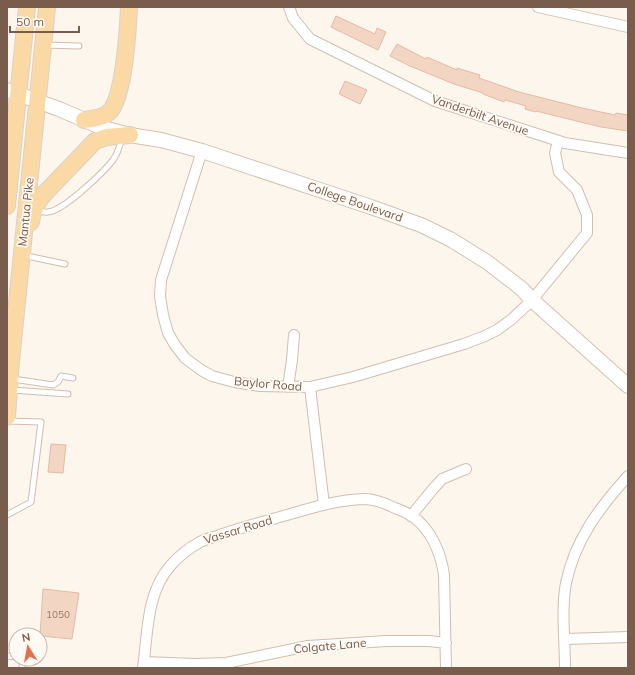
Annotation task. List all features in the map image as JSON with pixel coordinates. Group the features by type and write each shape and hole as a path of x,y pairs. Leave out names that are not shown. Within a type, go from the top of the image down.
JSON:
{"main road":[{"name":"Mantua Pike","path":"7,206 15,116 13,92 27,7"},
{"name":"Mantua Pike","path":"7,417 9,384 47,7"},
{"path":"44,39 50,20 52,7"},
{"path":"19,282 24,274 31,216 39,200 95,141 94,128 97,119 107,114 116,102 121,80 129,7"},
{"path":"7,132 15,116"},
{"path":"94,128 107,137 126,135"}],"street":[{"name":"Vanderbilt Avenue","path":"289,7 293,18 310,39 435,101 558,141 628,153"},
{"path":"538,7 628,27"},
{"path":"13,92 37,101 94,128"},
{"name":"College Boulevard","path":"126,135 161,140 202,151 371,207 421,225 450,239 487,262 522,289 532,300 628,386"},
{"name":"Baylor Road","path":"202,151 161,280 160,296 168,333 174,345 185,358 200,370 212,376 234,382 260,386 310,387 353,377 464,344 485,336 497,330 512,319 532,300 587,233 587,215 577,190 559,172 556,153 558,141"},
{"path":"288,387 294,335"},
{"path":"310,387 324,505"},
{"path":"412,516 433,488 442,479 466,469"},
{"path":"564,668 564,610 566,583 577,548 588,525 628,476"},
{"name":"Vassar Road","path":"144,665 147,626 151,602 160,581 171,565 185,552 201,541 324,505 350,500 366,499 381,502 412,516 422,524 430,534 437,548 443,564 444,575 446,668"},
{"path":"565,639 628,637"},
{"name":"Colgate Lane","path":"144,665 226,663 308,646 386,641 429,641 446,643"}],"lane":[{"path":"44,39 79,46"},
{"path":"35,209 48,212 55,210 72,200 112,161 126,135"},
{"path":"27,256 65,264"},
{"path":"9,384 53,385 58,382 61,376 73,378"},
{"path":"9,384 68,394"},
{"path":"7,421 41,422 31,502 7,515"}],"building":[{"path":"336,16 375,34 377,28 386,32 378,50 331,27"},
{"path":"397,44 426,59 427,57 457,70 457,68 480,75 479,78 519,92 615,115 616,113 628,115 628,131 601,127 536,112 525,109 526,106 505,100 504,102 483,93 454,84 390,56"},
{"path":"345,81 367,90 360,104 339,94"},
{"path":"51,444 66,445 63,473 48,472"},
{"path":"43,589 79,593 72,639 48,637 48,627 41,627"}]}
